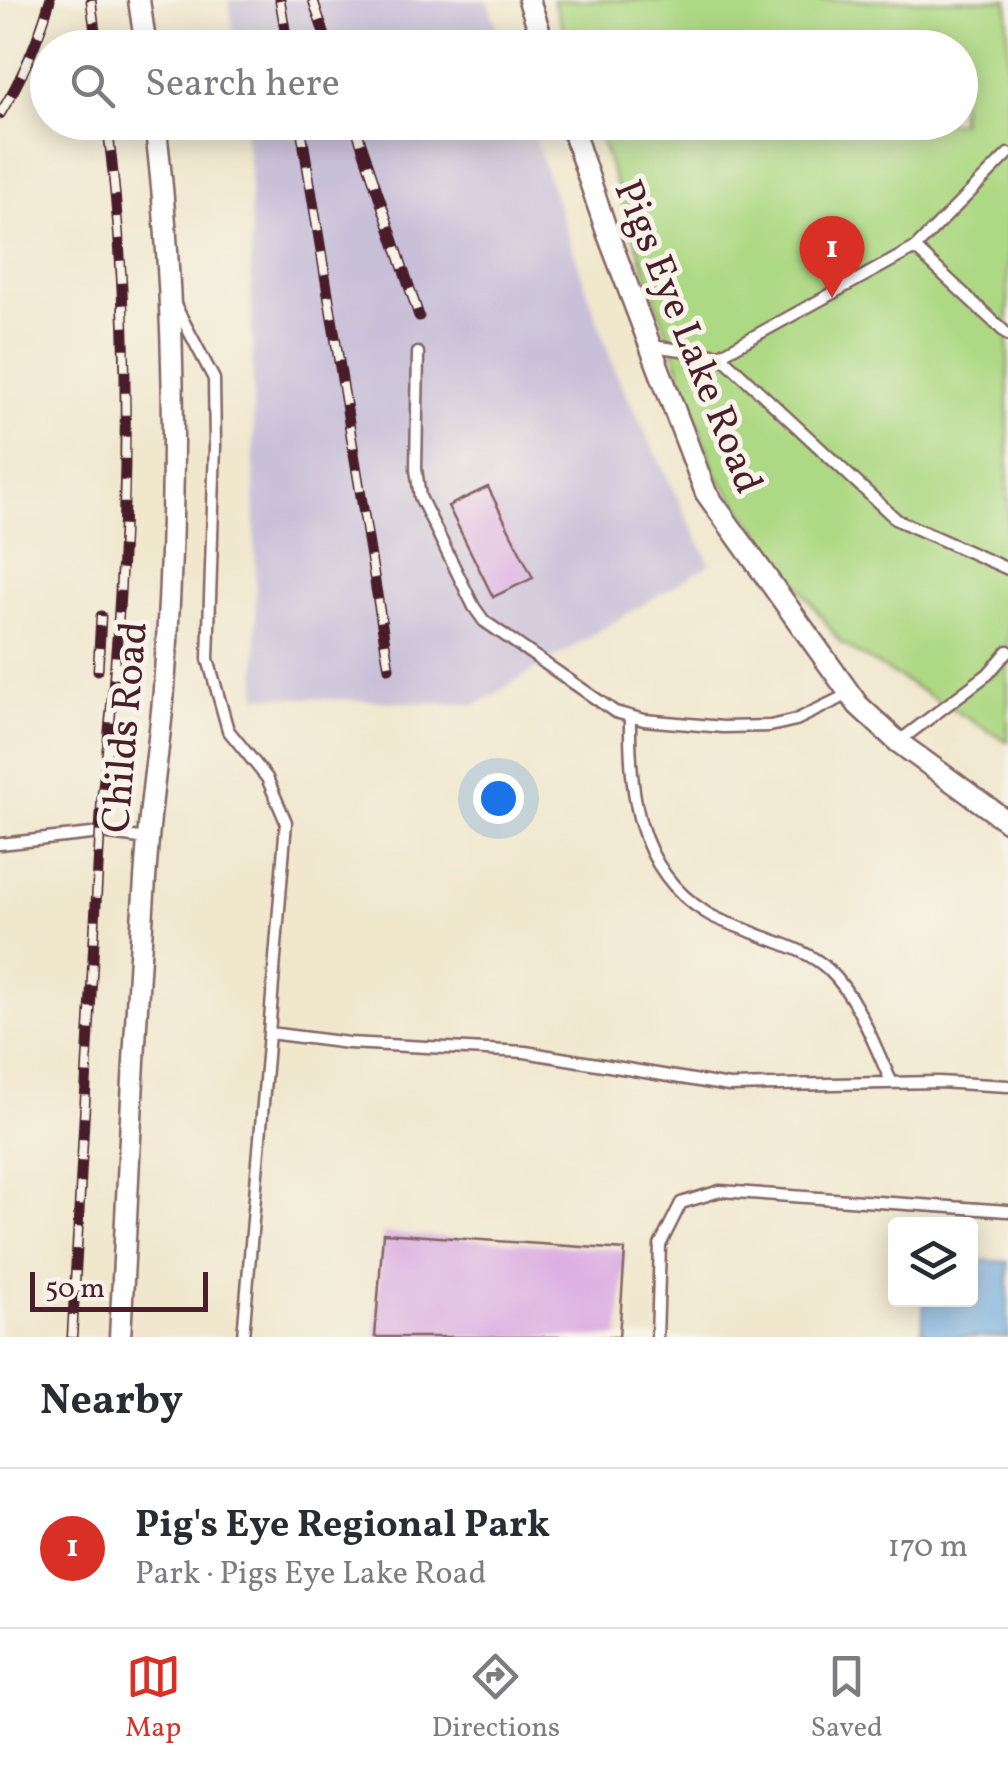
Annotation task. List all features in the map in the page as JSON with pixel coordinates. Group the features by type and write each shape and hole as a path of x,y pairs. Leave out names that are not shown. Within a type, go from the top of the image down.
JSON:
{"street":[{"path":"139,0 143,30"},
{"path":"529,0 539,30"},
{"name":"Childs Road","path":"120,1337 148,839 164,692 171,563 170,294 157,140"},
{"name":"Pigs Eye Lake Road","path":"576,140 706,492 850,694 898,742 1008,822"}],"lane":[{"path":"720,355 915,248 1008,154"},
{"path":"915,248 1008,335"},
{"path":"170,294 214,378 208,659 228,730 267,778 286,822 243,1337"},
{"path":"650,346 720,355 896,520 1008,569"},
{"path":"418,353 416,469 420,496 484,621 615,712 630,716 722,727 770,726 796,720 850,694"},
{"path":"898,742 988,674 1008,651"},
{"path":"630,716 629,761 634,802 646,846 665,876 686,899 708,914 806,954 828,969 849,994 892,1083"},
{"path":"0,844 101,833 148,839"},
{"path":"269,1033 348,1044 524,1052 729,1086 892,1083 1008,1086"},
{"path":"656,1337 660,1245 680,1203 720,1191 1008,1212"}],"shaded area":[{"path":"229,0 487,0 498,30 233,30"},
{"path":"246,140 535,140 615,371 710,564 476,705 257,696 250,171"}],"green space":[{"path":"553,0 1008,0 1008,742 841,643 715,473 601,140 978,140 978,30 564,30"}],"water":[{"path":"978,1260 1008,1262 1008,1337 922,1337 924,1307 978,1307"}],"building":[{"path":"488,487 533,578 493,597 448,506"},
{"path":"383,1233 625,1250 619,1337 375,1337"}],"railway":[{"path":"40,30 50,0"},
{"path":"91,0 95,30"},
{"path":"280,0 285,30"},
{"path":"313,0 323,30"},
{"path":"0,114 30,55"},
{"path":"72,1337 102,796 123,544 125,374 109,140"},
{"path":"303,140 389,668"},
{"path":"360,140 419,316"},
{"path":"98,670 101,616"}],"place":[{"name":"Pig's Eye Regional Park","path":"832,298"}]}
